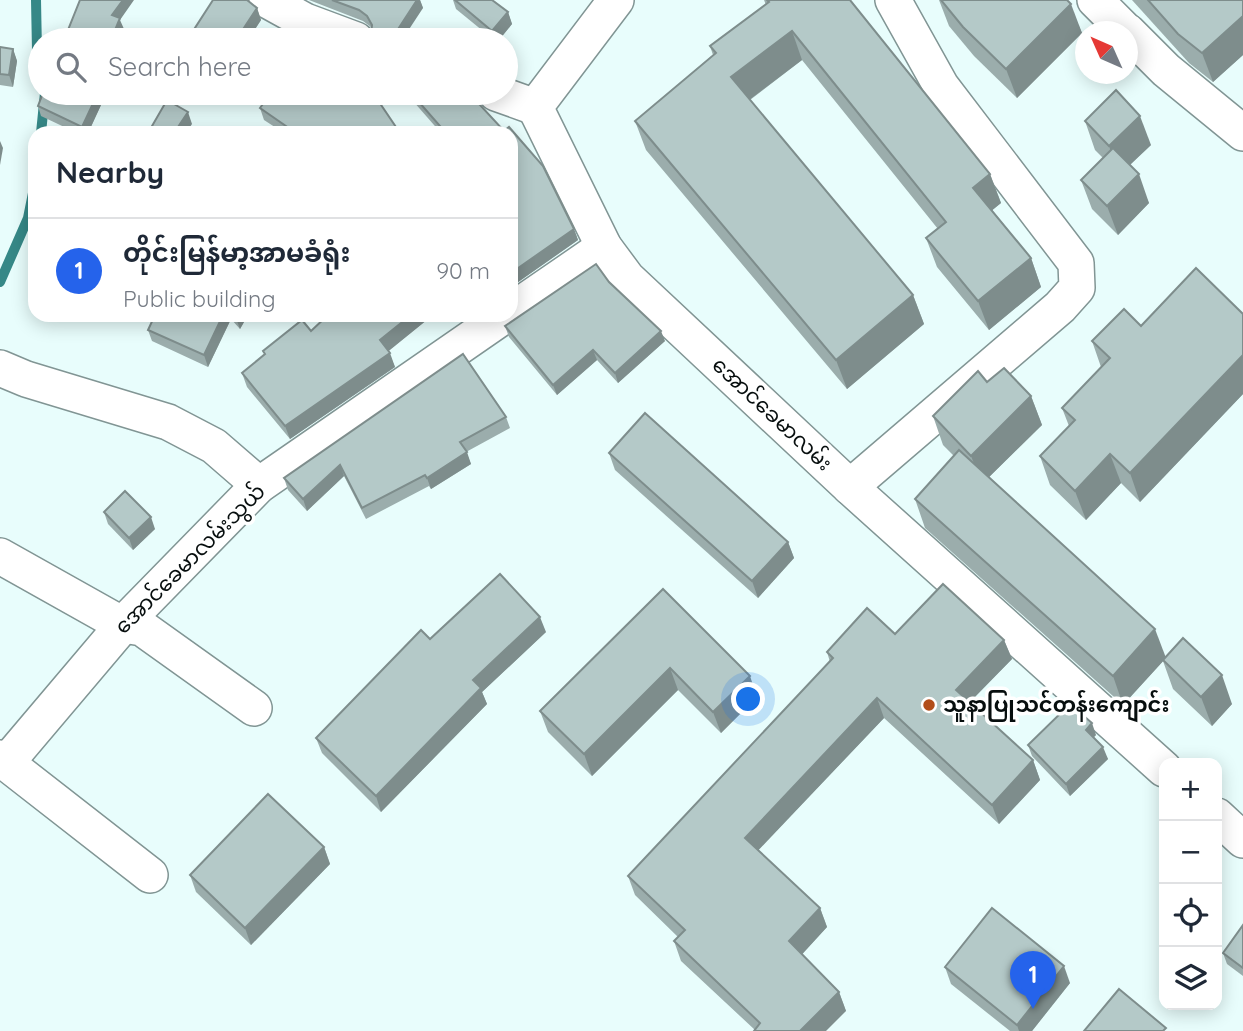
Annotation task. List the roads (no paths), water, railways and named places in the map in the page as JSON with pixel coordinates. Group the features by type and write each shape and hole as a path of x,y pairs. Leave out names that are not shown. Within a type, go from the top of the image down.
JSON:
{"street":[{"path":"267,0 324,28"},
{"path":"518,101 535,107 617,0"},
{"path":"850,487 1060,307 1077,288 1076,263 941,86 893,0"},
{"path":"1096,0 1116,21"},
{"path":"1138,43 1166,70 1243,133"},
{"name":"အောင်ခေမာလမ်း","path":"535,107 604,247 627,278 850,487 1159,765"},
{"path":"518,306 604,247"},
{"name":"အောင်ခေမာလမ်းသွယ်","path":"3,760 123,625 260,485 495,322"},
{"path":"0,368 26,379 168,422 214,446 260,485"},
{"path":"0,556 123,625 142,628 254,708"},
{"path":"3,760 150,874"},
{"path":"1222,821 1243,840"}],"waterway":[{"path":"36,0 37,28"},
{"path":"42,126 44,105"},
{"path":"0,282 28,218"}],"place":[{"name":"သူနာပြုသင်တန်းကျောင်း","path":"929,705"},
{"name":"တိုင်းမြန်မာ့အာမခံရုံး","path":"1033,1009"}]}
